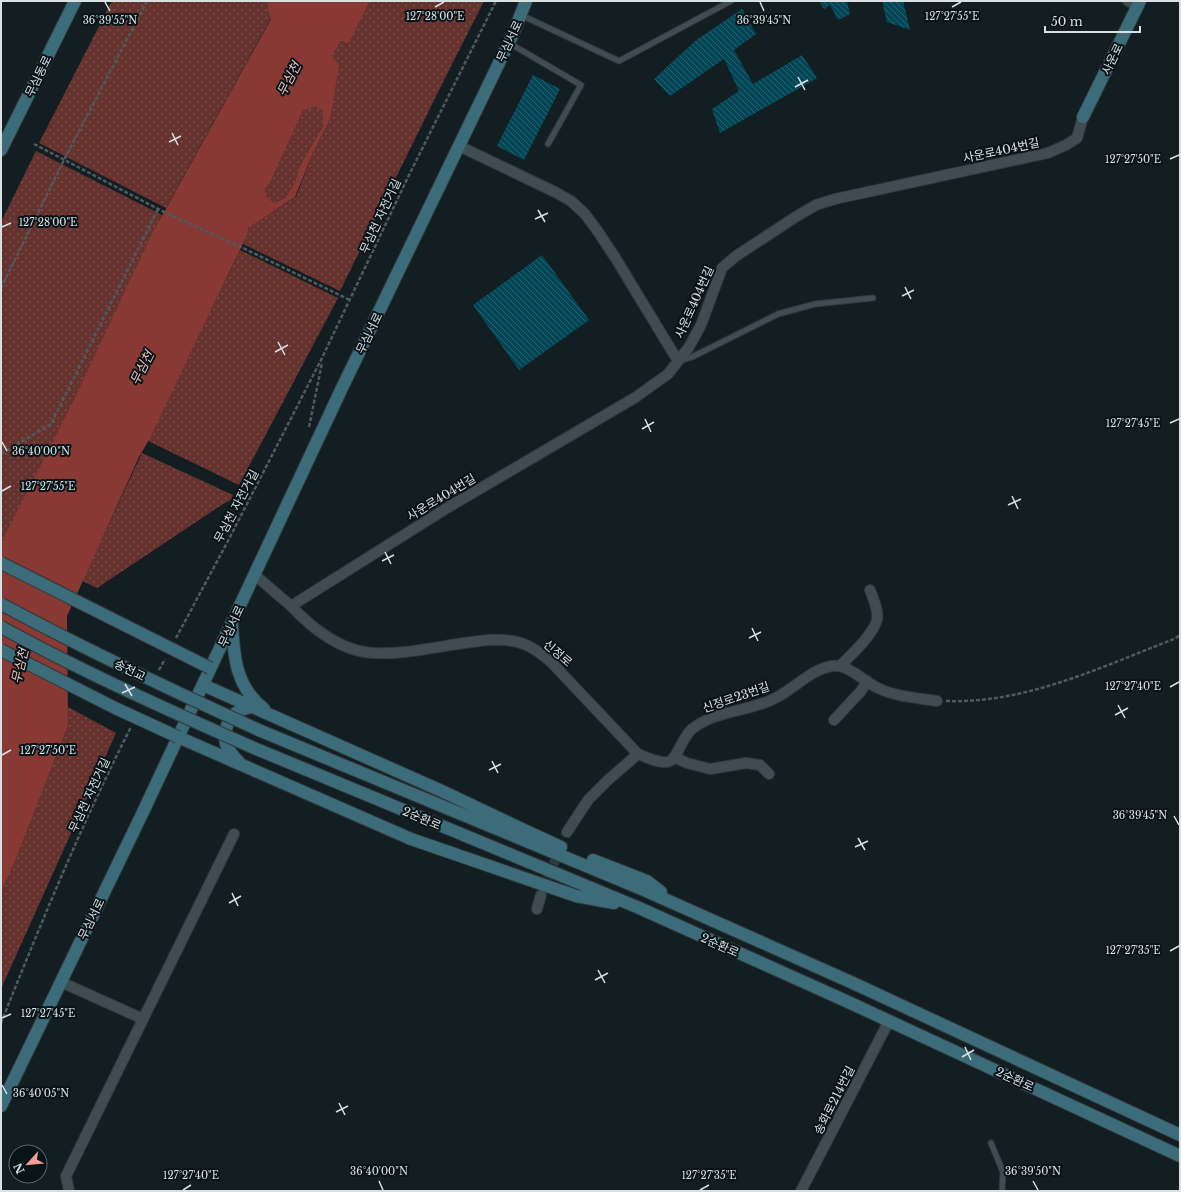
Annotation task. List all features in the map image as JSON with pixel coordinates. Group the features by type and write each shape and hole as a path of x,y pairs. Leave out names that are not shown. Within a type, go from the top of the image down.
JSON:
{"street":[{"name":"무심동로","path":"1,150 75,1"},
{"name":"무심서로","path":"1,1106 232,624 341,390 509,44 526,1"},
{"name":"사운로","path":"1083,117 1136,3"},
{"name":"사운로404번길","path":"291,606 447,508 636,397 668,374 689,347 701,325 722,268 736,256 797,216 816,205 835,199 1048,153 1077,138 1083,117"},
{"path":"459,146 555,192 571,201 585,214 612,253 678,361"},
{"path":"1,563 210,668"},
{"path":"255,575 291,606"},
{"path":"870,590 876,606 877,619 871,631 858,648 840,666 878,688 901,696 937,701"},
{"name":"송천교","path":"1,604 36,623 172,690 261,731"},
{"name":"신정로","path":"291,606 301,616 326,635 346,646 365,652 390,653 487,639 508,640 524,644 537,651 551,662 638,754"},
{"path":"232,624 235,660 239,676 246,689 257,703 276,718"},
{"name":"송천교","path":"1,627 26,641 162,708 254,748"},
{"path":"1,650 115,708 410,839 576,896 637,907"},
{"name":"신정로23번길","path":"674,757 682,741 690,730 706,720 727,712 769,702 803,679 832,666 840,666"},
{"path":"834,720 861,691 867,681"},
{"path":"203,685 444,792 524,830 647,881 680,906"},
{"path":"239,762 226,744 227,725 234,714 251,707"},
{"name":"2순환로","path":"261,731 644,890 853,983 1180,1135"},
{"name":"2순환로","path":"254,748 637,907 889,1021 1180,1156"},
{"path":"567,832 588,800 638,754 668,762 674,757 688,763 710,769 746,763 760,765 769,774"},
{"path":"69,1191 66,1176 234,834"},
{"path":"537,909 541,895"},
{"path":"61,982 143,1019"},
{"name":"송화로214번길","path":"802,1191 889,1021"}],"lane":[{"path":"521,15 619,61 731,1"},
{"path":"509,44 581,85 548,144"},
{"path":"678,361 692,357 778,314 815,304 873,298"},
{"path":"991,1143 1003,1172 1002,1191"}],"path":[{"path":"1,288 64,160 147,1"},
{"name":"무심천 자전거길","path":"172,645 229,539 322,358 409,175 496,1"},
{"path":"34,144 162,211 243,248 350,300"},
{"path":"1,454 51,424 158,209"},
{"path":"309,430 322,358"},
{"path":"937,701 969,702 1040,688 1083,674 1174,639 1180,635"},
{"path":"159,672 166,658"},
{"name":"무심천 자전거길","path":"1,1023 81,834 131,726"}],"shaded area":[{"path":"112,1 269,1 267,7 271,18 166,208 39,143"},
{"path":"370,1 484,1 340,291 243,244 247,235 247,228 296,197 314,151 330,120 332,56 341,41 349,42"},
{"path":"315,105 322,110 323,126 299,167 295,182 285,198 274,203 265,195 265,189 270,183 303,111"},
{"path":"36,151 162,215 73,401 3,540 1,539 1,222"},
{"path":"240,250 338,298 239,485 148,441"},
{"path":"142,453 233,495 231,500 97,588 82,581"},
{"path":"68,707 116,733 1,989 1,893 14,864 68,726"}],"water":[{"name":"무심천","path":"269,1 370,1 349,43 341,41 332,56 339,65 330,120 314,151 295,197 248,228 247,235 150,438 139,457 67,616 68,726 14,864 1,893 1,543 73,401 153,232 271,19 267,7","holes":["315,106 322,110 323,126 299,167 295,182 285,198 274,203 265,195 265,189 270,183 303,111"]}],"building":[{"path":"819,1 847,1 850,14 838,20 830,5 824,9"},
{"path":"882,1 903,1 910,30 887,22"},
{"path":"742,9 756,34 734,50 753,84 802,55 817,78 720,133 712,109 739,91 724,59 670,96 654,79 695,41"},
{"path":"533,75 560,89 524,160 497,146"},
{"path":"542,255 589,320 519,370 473,305"}],"tunnel":[{"path":"542,892 567,832"}]}
